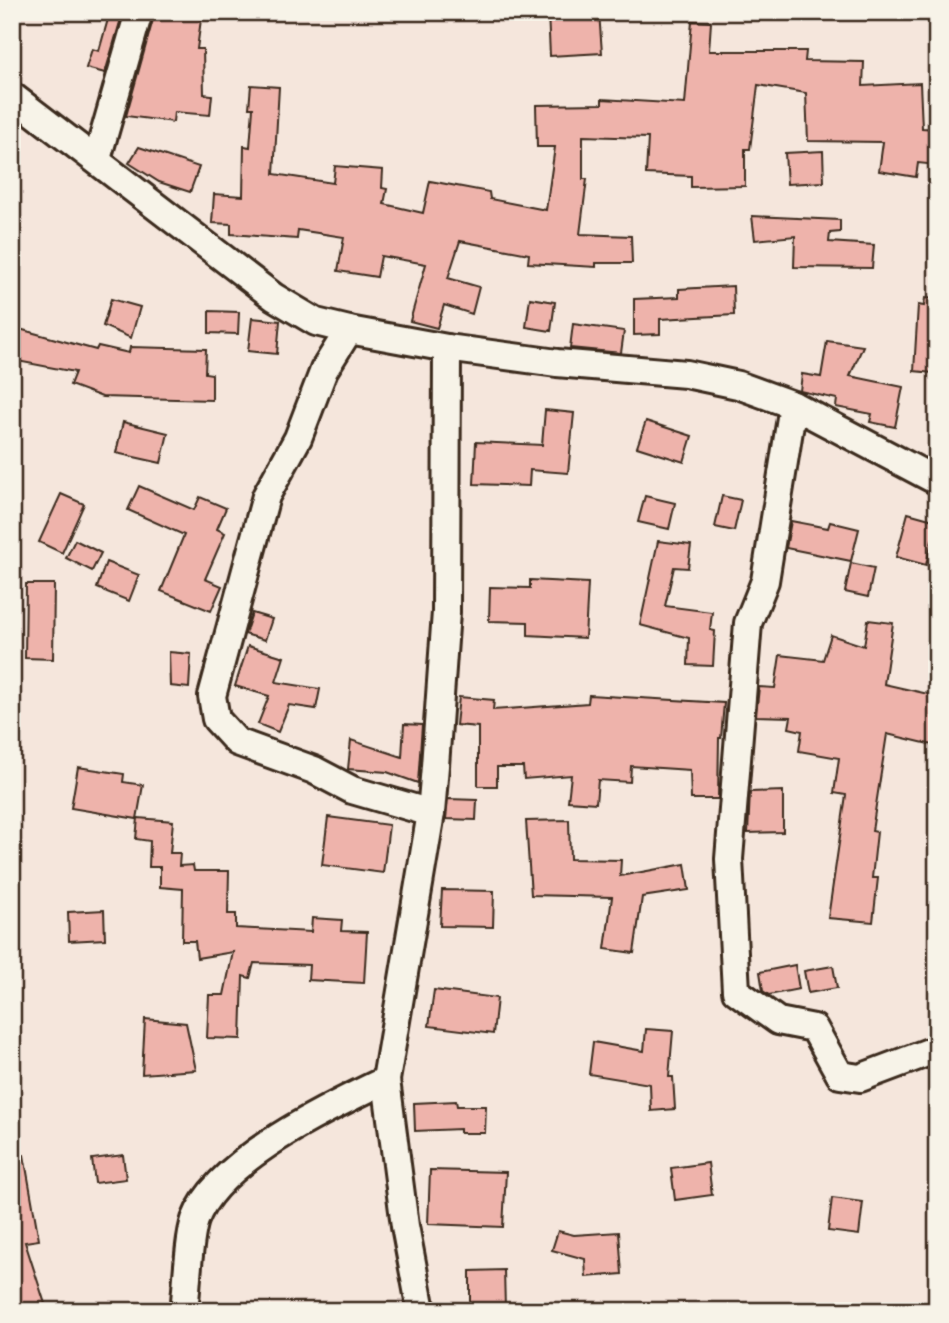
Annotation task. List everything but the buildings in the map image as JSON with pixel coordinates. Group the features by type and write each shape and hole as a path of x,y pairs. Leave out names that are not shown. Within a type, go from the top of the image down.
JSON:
{"street":[{"path":"97,159 139,12"},
{"path":"12,96 274,297 316,322 447,348 557,363 686,374 738,385 793,405 937,481"},
{"path":"348,330 324,370 298,438 267,496 212,696 216,719 237,742 314,770 352,790 431,813"},
{"path":"424,1311 420,1305 405,1226 386,1080 431,813 446,612 447,348"},
{"path":"793,405 765,581 748,623 729,859 736,991 778,1021 814,1028 840,1074 860,1078 937,1049"},
{"path":"184,1311 195,1220 216,1188 236,1169 320,1111 386,1080"}]}
